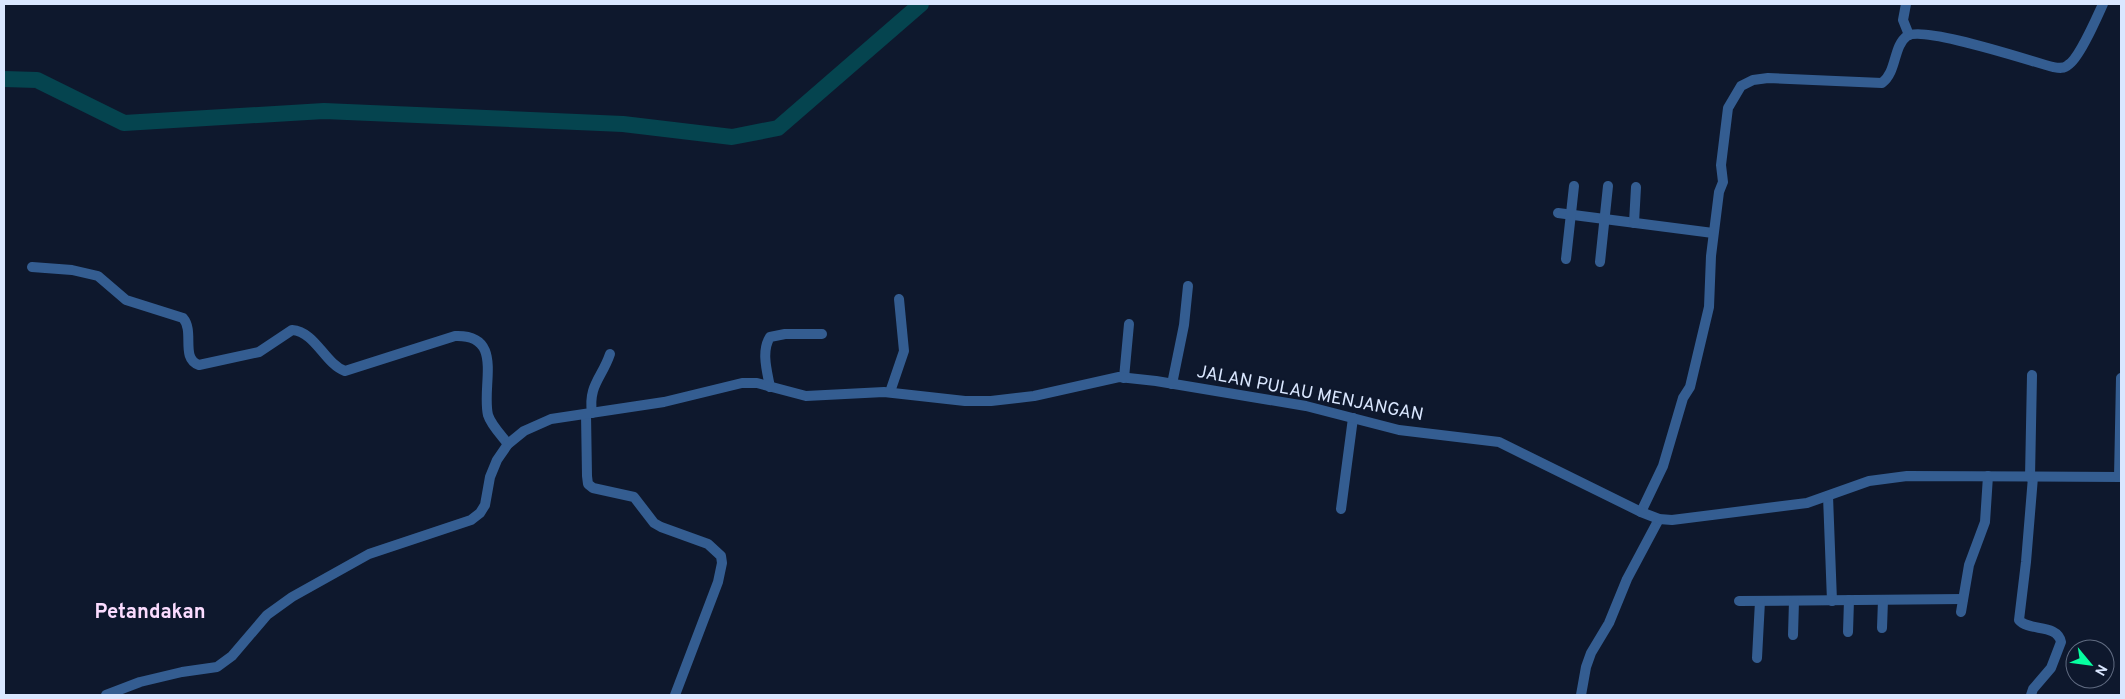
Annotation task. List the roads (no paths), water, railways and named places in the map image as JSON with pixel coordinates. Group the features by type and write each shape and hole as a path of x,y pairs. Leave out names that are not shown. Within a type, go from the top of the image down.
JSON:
{"street":[{"path":"1906,4 1903,20 1909,35"},
{"path":"1641,512 1663,466 1682,401 1691,382 1710,302 1713,233 1719,192 1724,182 1721,165 1728,108 1741,86 1753,80 1768,78 1882,83 1889,76 1902,43 1909,35 1918,34 1940,36 2053,67 2064,68 2072,63 2103,4"},
{"path":"1566,259 1574,186"},
{"path":"1600,262 1608,186"},
{"path":"1634,223 1636,187"},
{"path":"1558,213 1713,233"},
{"path":"32,267 72,270 98,276 126,300 183,318 190,337 189,356 194,363 199,365 260,352 292,330 301,332 310,338 339,368 346,370 455,336 478,340 488,357 489,417 508,444"},
{"path":"1172,384 1184,325 1188,286"},
{"path":"890,392 904,351 899,299"},
{"path":"1124,378 1129,324"},
{"path":"770,386 765,356 766,345 770,336 822,334"},
{"path":"610,354 593,386 589,414 588,484 593,488 634,497 654,523 708,544 721,556 722,563 718,582 675,695"},
{"path":"2031,695 2037,684 2051,668 2060,642 2057,634 2052,631 2028,626 2019,620 2027,554 2031,476 2032,375"},
{"name":"JALAN PULAU MENJANGAN","path":"106,695 140,682 182,672 217,667 232,656 268,614 292,597 369,554 471,520 480,513 485,505 490,477 496,460 508,444 524,431 551,420 664,402 742,383 770,386 818,397 890,392 965,401 991,401 1052,392 1097,380 1124,378 1172,384 1306,406 1399,430 1499,442 1641,512 1659,518 1694,518 1742,510 1807,503 1869,481 1900,477 2120,477"},
{"path":"2120,477 2121,378"},
{"path":"1341,509 1353,418"},
{"path":"1961,612 1969,565 1985,522 1988,476"},
{"path":"1828,496 1832,600"},
{"path":"1581,695 1588,660 1612,616 1627,579 1659,518"},
{"path":"1739,601 1963,599"},
{"path":"1848,632 1849,600"},
{"path":"1882,628 1883,600"},
{"path":"1757,658 1760,601"},
{"path":"1793,635 1794,601"}],"waterway":[{"path":"4,79 37,80 124,123 324,111 623,124 732,137 778,128 921,4"}],"district":[{"name":"Petandakan","path":"150,613"}]}
